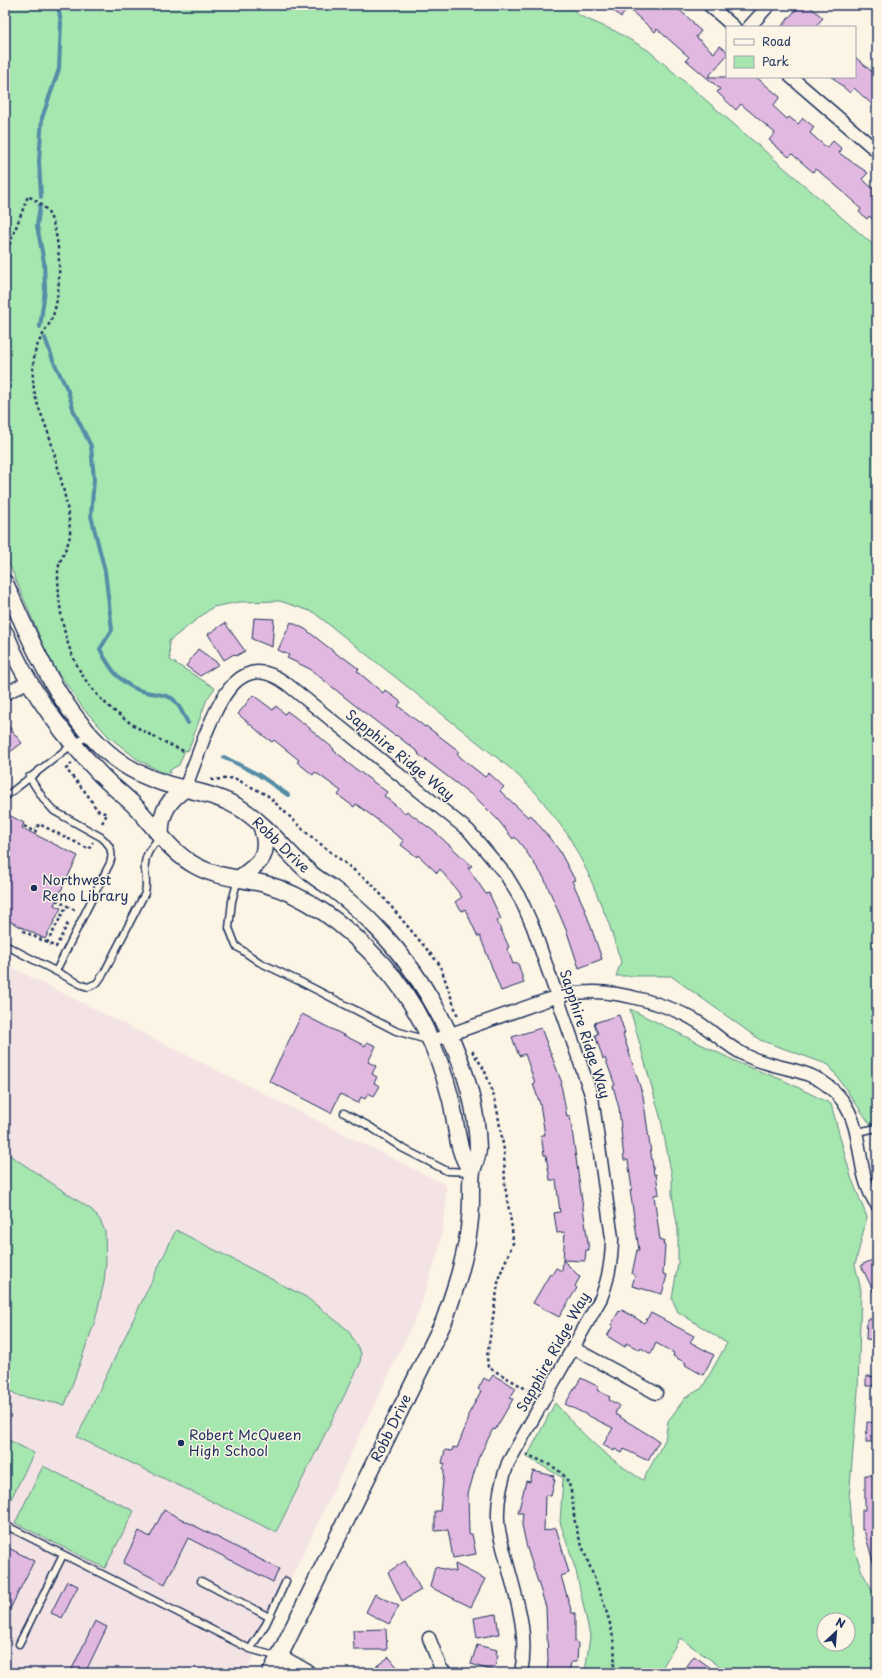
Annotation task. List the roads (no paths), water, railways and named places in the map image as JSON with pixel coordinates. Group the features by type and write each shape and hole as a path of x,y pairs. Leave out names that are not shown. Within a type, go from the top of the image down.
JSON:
{"street":[{"path":"709,5 733,26"},
{"path":"750,26 769,5"},
{"path":"792,78 877,152"},
{"name":"Robb Drive","path":"5,583 34,650 52,683 75,717 91,735 122,764 145,776 185,789 198,791 238,807 261,825 299,864 349,902 378,929 412,969 439,1012 449,1034 468,1090 477,1130 478,1154 472,1172 470,1218 464,1255 456,1287 444,1321 271,1673"},
{"name":"Robb Drive","path":"5,633 27,682 41,704 100,775 135,806 176,853 196,866 212,873 268,885 305,900 325,912 347,929 383,965 398,983 431,1041 446,1083 462,1154 472,1172"},
{"name":"Sapphire Ridge Way","path":"185,789 216,707 230,687 245,674 256,672 272,674 449,813 469,831 489,852 506,875 521,900 533,927 592,1097 612,1238 612,1258 608,1279 601,1298 508,1463 501,1482 498,1500 498,1521 501,1539 523,1624 524,1642 521,1673"},
{"path":"5,694 27,682"},
{"path":"161,836 163,813 174,797 185,789"},
{"path":"238,879 259,864 263,856 266,847 261,825"},
{"path":"431,1041 558,996 592,992 610,993 675,1010 694,1019 744,1055 760,1062 806,1072 820,1080 842,1101 852,1117 857,1132 865,1183 877,1205"},
{"path":"573,1348 656,1393"},
{"path":"429,1638 441,1669 446,1673"},
{"path":"279,1657 307,1673"}],"lane":[{"path":"5,797 73,744 91,735"},
{"path":"29,777 45,802 54,811 101,837 107,842 112,852 110,863 56,971"},
{"path":"5,945 88,987 97,983 101,979 145,893 147,886 145,860 151,847 161,836"},
{"path":"238,879 232,901 229,928 236,946 259,962 396,1031 431,1041"},
{"path":"344,1113 369,1126 402,1148 447,1171 472,1172"},
{"path":"857,1132 877,1128"},
{"path":"5,1526 250,1649 279,1657"},
{"path":"19,1644 63,1554"},
{"path":"201,1581 269,1617"},
{"path":"250,1649 269,1617 286,1581"}],"waterway":[{"path":"41,197 39,161 42,118 59,69 61,23 58,5"},
{"path":"40,205 37,226 44,262 45,290 40,327"},
{"path":"45,338 53,360 68,391 74,412 91,446 94,479 91,516 105,571 112,630 100,649 118,676 130,686 138,690 163,695 173,699 188,723"},
{"path":"224,757 259,775 288,795"}],"place":[{"name":"Northwest Reno Library","path":"34,888"},
{"name":"Robert McQueen High School","path":"181,1443"}]}
